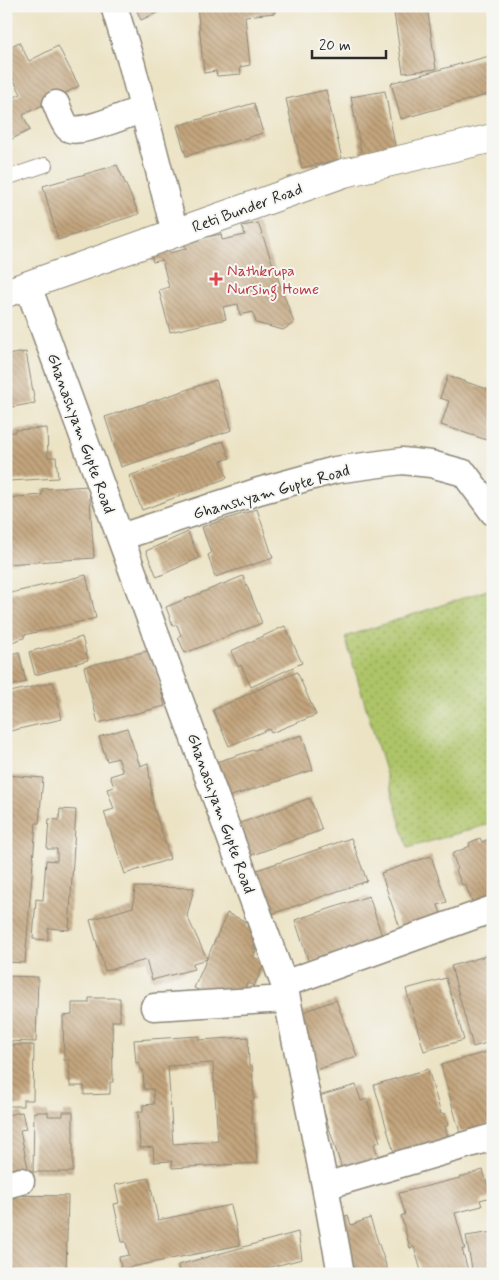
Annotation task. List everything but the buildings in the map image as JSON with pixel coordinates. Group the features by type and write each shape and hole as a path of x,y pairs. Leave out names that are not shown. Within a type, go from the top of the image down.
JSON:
{"street":[{"path":"114,6 132,65 175,233"},
{"path":"56,104 68,128 72,130 83,130 142,109"},
{"name":"Reti Bunder Road","path":"17,289 344,173 493,138"},
{"name":"Ghanashyam Gupte Road","path":"17,289 121,537 286,991 341,1274"},
{"name":"Ghanshyam Gupte Road","path":"121,537 259,491 334,470 402,461 432,464 464,473 493,512"},
{"path":"154,1007 286,991 493,909"},
{"path":"325,1186 493,1137"}],"lane":[{"path":"6,178 45,165"}],"green space":[{"path":"493,588 493,823 408,848 345,637"}],"place":[{"name":"Nathkrupa Nursing Home","path":"216,279"}]}
